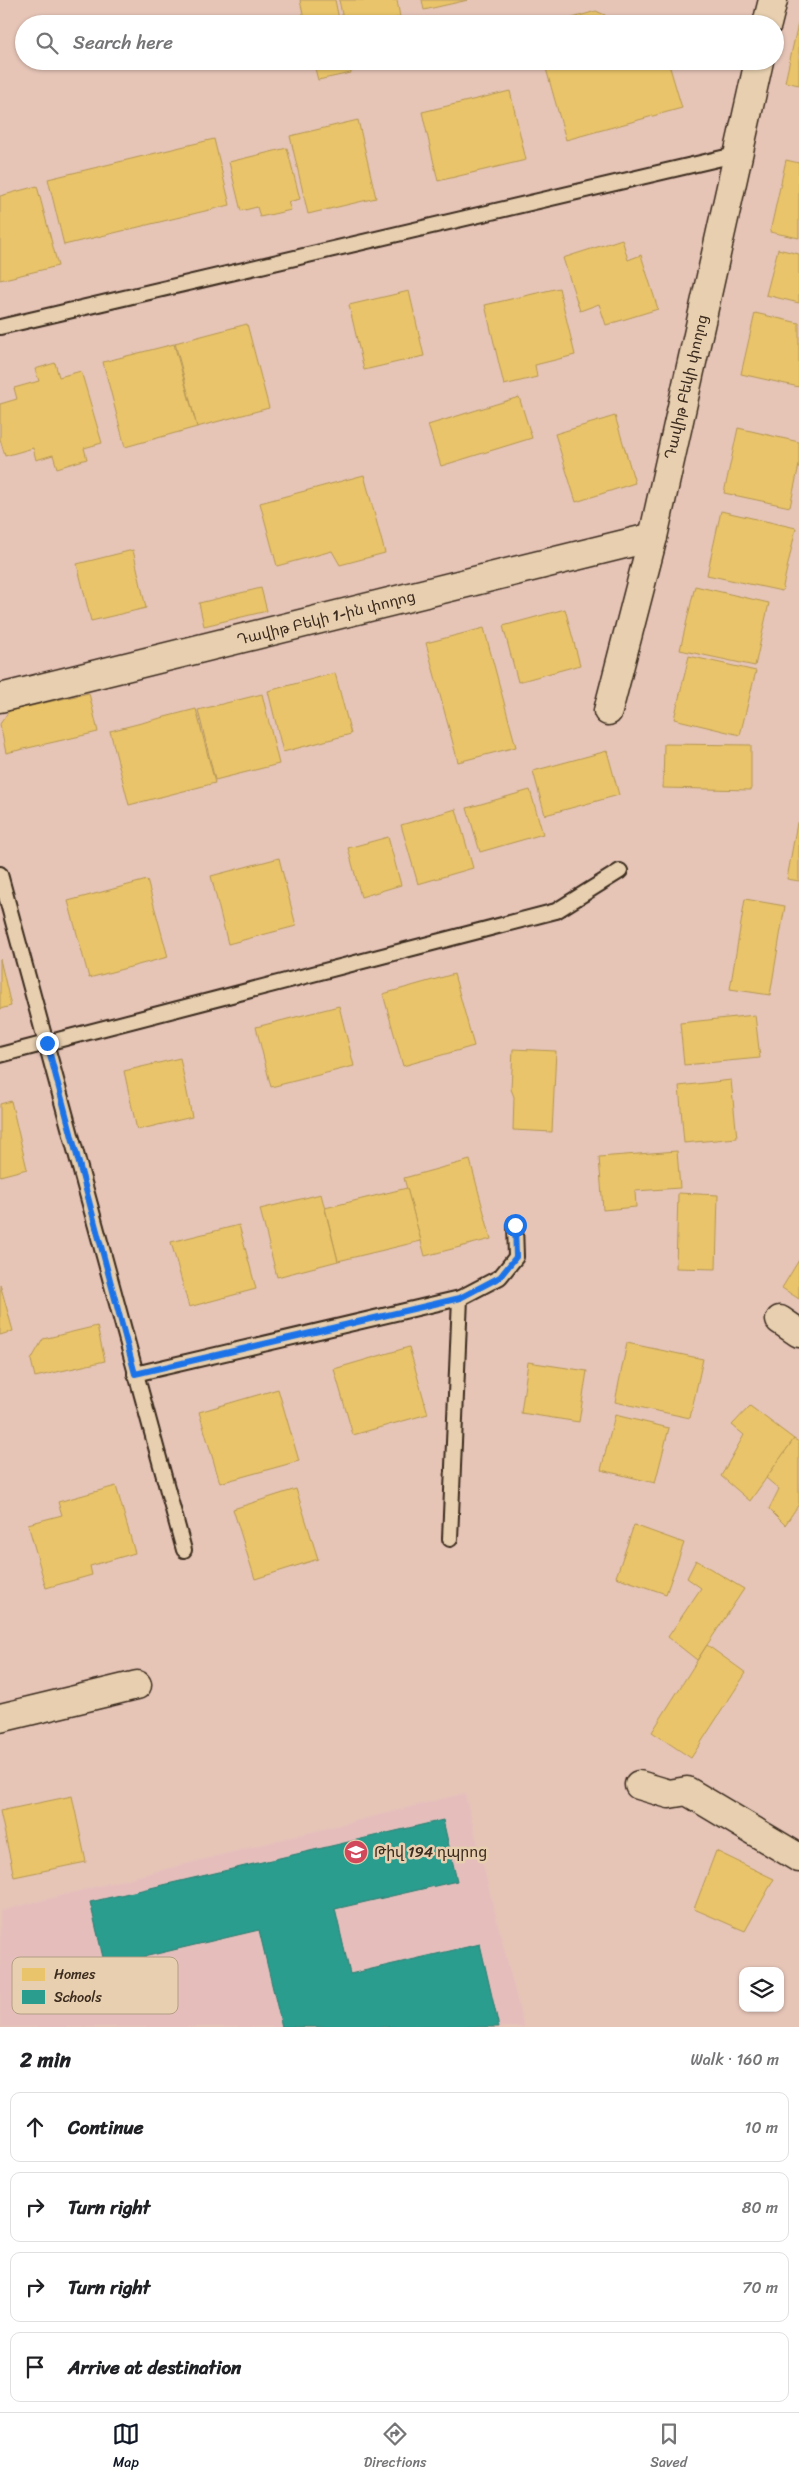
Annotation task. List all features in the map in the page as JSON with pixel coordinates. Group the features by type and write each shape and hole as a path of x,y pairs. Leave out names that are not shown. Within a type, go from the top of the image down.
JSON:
{"street":[{"path":"769,15 773,0"},
{"name":"Դավիթ Բեկի փողոց","path":"608,711 653,537 757,70"},
{"name":"Դավիթ Բեկի 1-ին փողոց","path":"0,698 653,537"},
{"path":"0,1718 137,1685"},
{"path":"639,1785 669,1794 687,1791 799,1858"}],"lane":[{"path":"0,328 738,154"},
{"path":"0,1056 556,912 620,871"},
{"path":"0,874 184,1550"},
{"path":"135,1374 460,1298 500,1277 516,1257 515,1225"},
{"path":"450,1539 460,1298"}],"shaded area":[{"name":"Թիվ 194 դպրոց","path":"465,1793 524,2027 0,2027 0,1911"}],"building: Homes":[{"path":"300,0 335,0 338,15 303,15"},
{"path":"339,0 397,0 400,15 342,15"},
{"path":"422,0 468,0 424,10"},
{"path":"596,11 605,15 582,15"},
{"path":"799,19 799,85 785,82"},
{"path":"315,70 350,70 351,73 318,80"},
{"path":"546,70 671,70 682,108 566,140"},
{"path":"510,91 526,160 438,181 422,112"},
{"path":"358,120 376,198 308,214 290,136"},
{"path":"214,139 230,205 64,245 48,179"},
{"path":"287,148 300,199 288,202 291,210 260,217 257,207 241,211 229,162"},
{"path":"786,160 799,163 799,238 770,232"},
{"path":"37,186 58,266 0,280 0,196"},
{"path":"622,239 628,260 641,255 658,309 606,325 599,304 580,311 563,258"},
{"path":"778,249 799,254 799,303 766,295"},
{"path":"559,288 575,355 535,365 537,377 504,385 485,305"},
{"path":"409,291 424,356 364,370 349,305"},
{"path":"755,313 799,323 799,387 741,374"},
{"path":"247,324 269,408 197,427 175,343"},
{"path":"174,344 197,427 125,447 103,362"},
{"path":"55,363 59,377 81,371 102,443 84,448 87,459 57,468 53,455 36,460 33,448 5,456 0,439 0,404 17,399 14,388 39,381 35,369"},
{"path":"519,397 532,438 441,466 428,425"},
{"path":"615,416 635,483 576,502 555,434"},
{"path":"738,428 799,442 799,465 790,507 724,493"},
{"path":"364,475 385,553 340,565 332,551 277,566 260,503"},
{"path":"721,511 796,528 782,591 707,575"},
{"path":"133,550 146,608 91,621 77,564"},
{"path":"695,586 769,603 755,666 680,650"},
{"path":"261,588 267,611 204,626 199,603"},
{"path":"565,609 580,665 518,682 503,626"},
{"path":"484,628 516,747 458,762 426,643"},
{"path":"689,656 756,671 740,735 674,719"},
{"path":"335,673 351,734 283,752 268,691"},
{"path":"89,693 98,732 6,753 0,724 9,711"},
{"path":"262,694 279,764 215,780 198,710"},
{"path":"196,709 215,783 129,805 110,731"},
{"path":"664,744 751,745 751,790 663,788"},
{"path":"607,751 619,795 545,815 533,771"},
{"path":"530,790 543,834 480,852 467,808"},
{"path":"456,809 473,868 418,884 401,825"},
{"path":"797,823 799,823 799,881 787,879"},
{"path":"388,837 401,885 361,897 348,848"},
{"path":"279,858 296,926 228,944 211,876"},
{"path":"147,880 168,957 89,978 68,901"},
{"path":"745,899 785,906 770,995 730,989"},
{"path":"0,959 11,1006 0,1009"},
{"path":"454,974 474,1046 403,1066 383,994"},
{"path":"339,1006 354,1066 271,1087 256,1027"},
{"path":"755,1015 760,1058 684,1065 680,1023"},
{"path":"513,1049 556,1051 552,1132 513,1130 514,1097 511,1089"},
{"path":"180,1058 192,1117 137,1130 124,1071"},
{"path":"731,1080 737,1138 684,1143 679,1086"},
{"path":"11,1101 27,1169 0,1176 0,1104"},
{"path":"677,1151 680,1188 635,1191 636,1207 603,1210 599,1157"},
{"path":"470,1160 491,1239 425,1256 404,1178"},
{"path":"407,1188 421,1241 338,1261 325,1208"},
{"path":"678,1193 718,1195 716,1269 676,1268"},
{"path":"321,1194 338,1261 277,1277 260,1209"},
{"path":"239,1225 256,1289 189,1307 171,1242"},
{"path":"799,1260 799,1299 782,1288"},
{"path":"0,1284 13,1331 0,1335"},
{"path":"97,1326 105,1361 35,1377 31,1360 43,1339"},
{"path":"627,1343 703,1359 690,1418 615,1402"},
{"path":"409,1347 428,1414 353,1435 334,1369"},
{"path":"528,1362 587,1371 579,1422 521,1413"},
{"path":"278,1389 299,1461 220,1483 199,1412"},
{"path":"750,1406 794,1439 750,1501 721,1476 744,1435 732,1425"},
{"path":"615,1415 669,1428 655,1483 601,1470"},
{"path":"794,1439 799,1442 799,1504 785,1525 769,1509 779,1489 766,1478"},
{"path":"116,1486 135,1553 90,1566 92,1575 46,1588 28,1524 62,1515 58,1502"},
{"path":"296,1489 318,1559 255,1579 233,1509"},
{"path":"634,1525 684,1543 666,1594 616,1577"},
{"path":"696,1560 744,1589 697,1660 668,1637 701,1588 687,1578"},
{"path":"707,1645 746,1673 691,1758 652,1732"},
{"path":"72,1796 86,1862 14,1877 0,1811"},
{"path":"716,1851 774,1879 745,1931 694,1909"}],"building: Schools":[{"path":"443,1820 457,1881 335,1909 350,1974 480,1944 499,2027 282,2027 259,1930 144,1957 103,1957 90,1902"}],"place":[{"name":"Թիվ 194 դպրոց","path":"356,1852"}],"route":[{"path":"47,1043 135,1374 460,1298 500,1277 516,1257 515,1225"}]}
